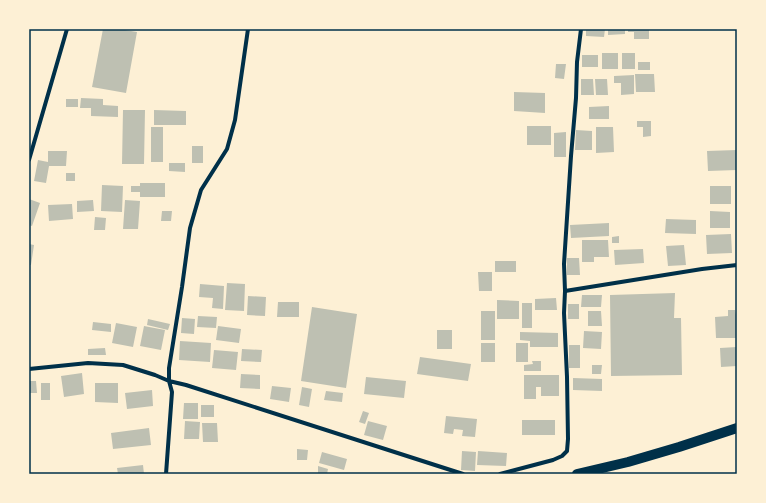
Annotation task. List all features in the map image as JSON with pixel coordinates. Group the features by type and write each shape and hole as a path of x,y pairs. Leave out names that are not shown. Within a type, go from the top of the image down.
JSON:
{"main road":[{"path":"577,474 628,462 737,428"}],"street":[{"path":"29,160 67,29"},
{"path":"166,474 172,392 169,381 169,368 190,228 201,190 227,149 235,120 248,29"},
{"path":"500,474 553,460 562,456 567,451 564,264 570,163 576,98 577,62 581,29"},
{"path":"565,291 702,269 737,265"},
{"path":"29,369 88,363 123,365 463,474"}],"building":[{"path":"103,29 119,29 137,32 126,93 92,87"},
{"path":"586,29 605,29 604,37 586,36"},
{"path":"608,29 625,29 625,34 608,35"},
{"path":"628,29 649,29 649,39 634,39 634,32 628,32"},
{"path":"602,53 618,53 618,69 602,69"},
{"path":"622,53 635,53 635,69 622,69"},
{"path":"582,55 598,55 598,67 582,67"},
{"path":"638,62 650,62 650,70 638,70"},
{"path":"556,64 566,64 564,79 555,78"},
{"path":"635,74 654,74 655,92 636,92"},
{"path":"634,75 634,94 621,95 621,83 614,83 614,76"},
{"path":"581,79 593,79 594,95 581,95"},
{"path":"595,79 607,79 608,95 596,95"},
{"path":"514,92 545,93 545,113 514,111"},
{"path":"81,98 103,99 103,105 118,106 118,117 91,116 91,108 80,108"},
{"path":"66,99 78,99 78,107 66,107"},
{"path":"609,106 609,119 589,119 589,107"},
{"path":"123,110 145,110 144,164 122,164"},
{"path":"154,110 186,111 186,125 154,125"},
{"path":"637,121 651,121 651,136 643,137 643,127 637,127"},
{"path":"527,126 551,126 551,145 527,145"},
{"path":"151,127 163,127 163,162 151,162"},
{"path":"596,127 613,127 614,152 596,153"},
{"path":"576,130 592,131 592,150 575,150"},
{"path":"566,132 566,157 554,157 554,133"},
{"path":"192,146 203,146 203,163 192,163"},
{"path":"737,150 737,170 708,171 707,151"},
{"path":"48,151 67,151 66,166 49,166 46,183 34,181 38,160 48,162"},
{"path":"169,163 185,163 185,172 169,171"},
{"path":"66,173 75,173 75,181 66,181"},
{"path":"140,183 165,183 165,197 140,197 140,192 131,192 131,186 140,186"},
{"path":"102,185 123,186 122,212 101,211"},
{"path":"710,186 731,186 731,204 710,204"},
{"path":"29,199 40,203 32,226 29,225"},
{"path":"93,200 94,211 77,212 77,201"},
{"path":"125,200 140,201 138,229 123,229"},
{"path":"72,204 73,219 49,221 48,205"},
{"path":"162,211 172,211 171,221 161,221"},
{"path":"710,211 730,212 730,228 710,228"},
{"path":"95,217 106,218 105,230 94,230"},
{"path":"666,219 696,220 696,234 665,233"},
{"path":"609,223 609,236 571,238 570,225"},
{"path":"731,234 732,253 707,254 706,235"},
{"path":"619,236 619,243 612,243 612,237"},
{"path":"582,240 608,240 609,257 594,257 594,262 582,262"},
{"path":"29,244 34,245 31,265 29,265"},
{"path":"684,245 686,265 668,266 666,246"},
{"path":"643,249 644,263 615,265 614,250"},
{"path":"567,258 579,258 580,275 567,275"},
{"path":"495,261 516,261 516,272 495,272"},
{"path":"478,272 492,272 492,291 479,291"},
{"path":"227,283 245,284 244,311 225,310"},
{"path":"200,284 224,286 223,309 212,308 213,298 199,297"},
{"path":"675,293 674,318 681,318 682,375 611,376 610,295"},
{"path":"582,295 602,295 601,307 581,307"},
{"path":"248,296 266,297 265,316 247,315"},
{"path":"556,298 557,310 535,310 535,299"},
{"path":"497,300 519,301 519,319 497,319"},
{"path":"278,302 299,302 299,317 277,317"},
{"path":"522,303 532,303 532,328 522,328"},
{"path":"568,304 579,304 579,319 568,319"},
{"path":"312,307 357,314 346,388 301,381"},
{"path":"728,310 735,310 737,315 737,338 716,338 715,317 728,316"},
{"path":"481,311 495,311 495,340 481,340"},
{"path":"588,311 601,311 602,326 588,326"},
{"path":"198,316 217,317 216,328 197,327"},
{"path":"182,318 195,319 194,334 181,333"},
{"path":"148,319 170,324 168,330 147,325"},
{"path":"93,322 111,324 111,332 92,330"},
{"path":"116,323 137,327 133,347 112,343"},
{"path":"144,326 165,330 161,350 140,346"},
{"path":"218,326 241,329 239,343 216,340"},
{"path":"437,330 452,330 452,349 437,349"},
{"path":"584,331 602,332 601,349 583,348"},
{"path":"520,332 558,333 558,347 530,347 530,341 520,340"},
{"path":"180,341 211,343 210,362 179,360"},
{"path":"481,343 495,343 495,362 481,362"},
{"path":"516,343 528,343 528,362 516,362"},
{"path":"569,345 580,345 580,368 569,368"},
{"path":"737,347 737,366 721,367 720,348"},
{"path":"105,348 106,355 88,355 88,349"},
{"path":"242,349 262,350 261,362 241,361"},
{"path":"214,350 238,352 236,370 212,368"},
{"path":"420,357 471,364 468,381 417,374"},
{"path":"532,361 541,361 541,371 524,371 524,365 533,364"},
{"path":"592,365 602,365 601,374 592,374"},
{"path":"82,373 84,394 64,397 61,376"},
{"path":"241,374 260,375 260,389 240,388"},
{"path":"524,375 559,375 559,396 541,396 541,387 536,387 536,399 524,399"},
{"path":"366,377 406,381 404,398 364,394"},
{"path":"573,378 602,379 602,391 573,390"},
{"path":"29,381 36,381 37,393 29,393"},
{"path":"41,383 50,383 50,400 41,400"},
{"path":"95,383 118,383 118,403 95,402"},
{"path":"272,386 291,388 289,402 270,399"},
{"path":"302,387 312,389 309,407 299,405"},
{"path":"152,390 153,406 127,409 125,393"},
{"path":"326,391 343,393 342,402 324,400"},
{"path":"184,403 198,403 198,419 183,419"},
{"path":"201,405 214,405 214,417 201,417"},
{"path":"363,411 369,413 365,424 359,422"},
{"path":"446,416 477,419 475,437 462,436 463,430 454,429 453,434 444,433"},
{"path":"522,420 555,420 555,435 522,435"},
{"path":"185,421 200,422 199,439 184,439"},
{"path":"368,421 387,426 383,440 364,435"},
{"path":"202,423 217,423 218,442 203,442"},
{"path":"149,428 151,445 113,449 111,433"},
{"path":"297,449 308,450 307,460 297,460"},
{"path":"462,451 476,452 475,471 461,470"},
{"path":"478,451 507,453 506,466 477,465"},
{"path":"322,452 347,459 344,470 319,463"},
{"path":"143,465 144,474 118,474 117,468"},
{"path":"318,466 328,469 327,474 318,474"}]}
